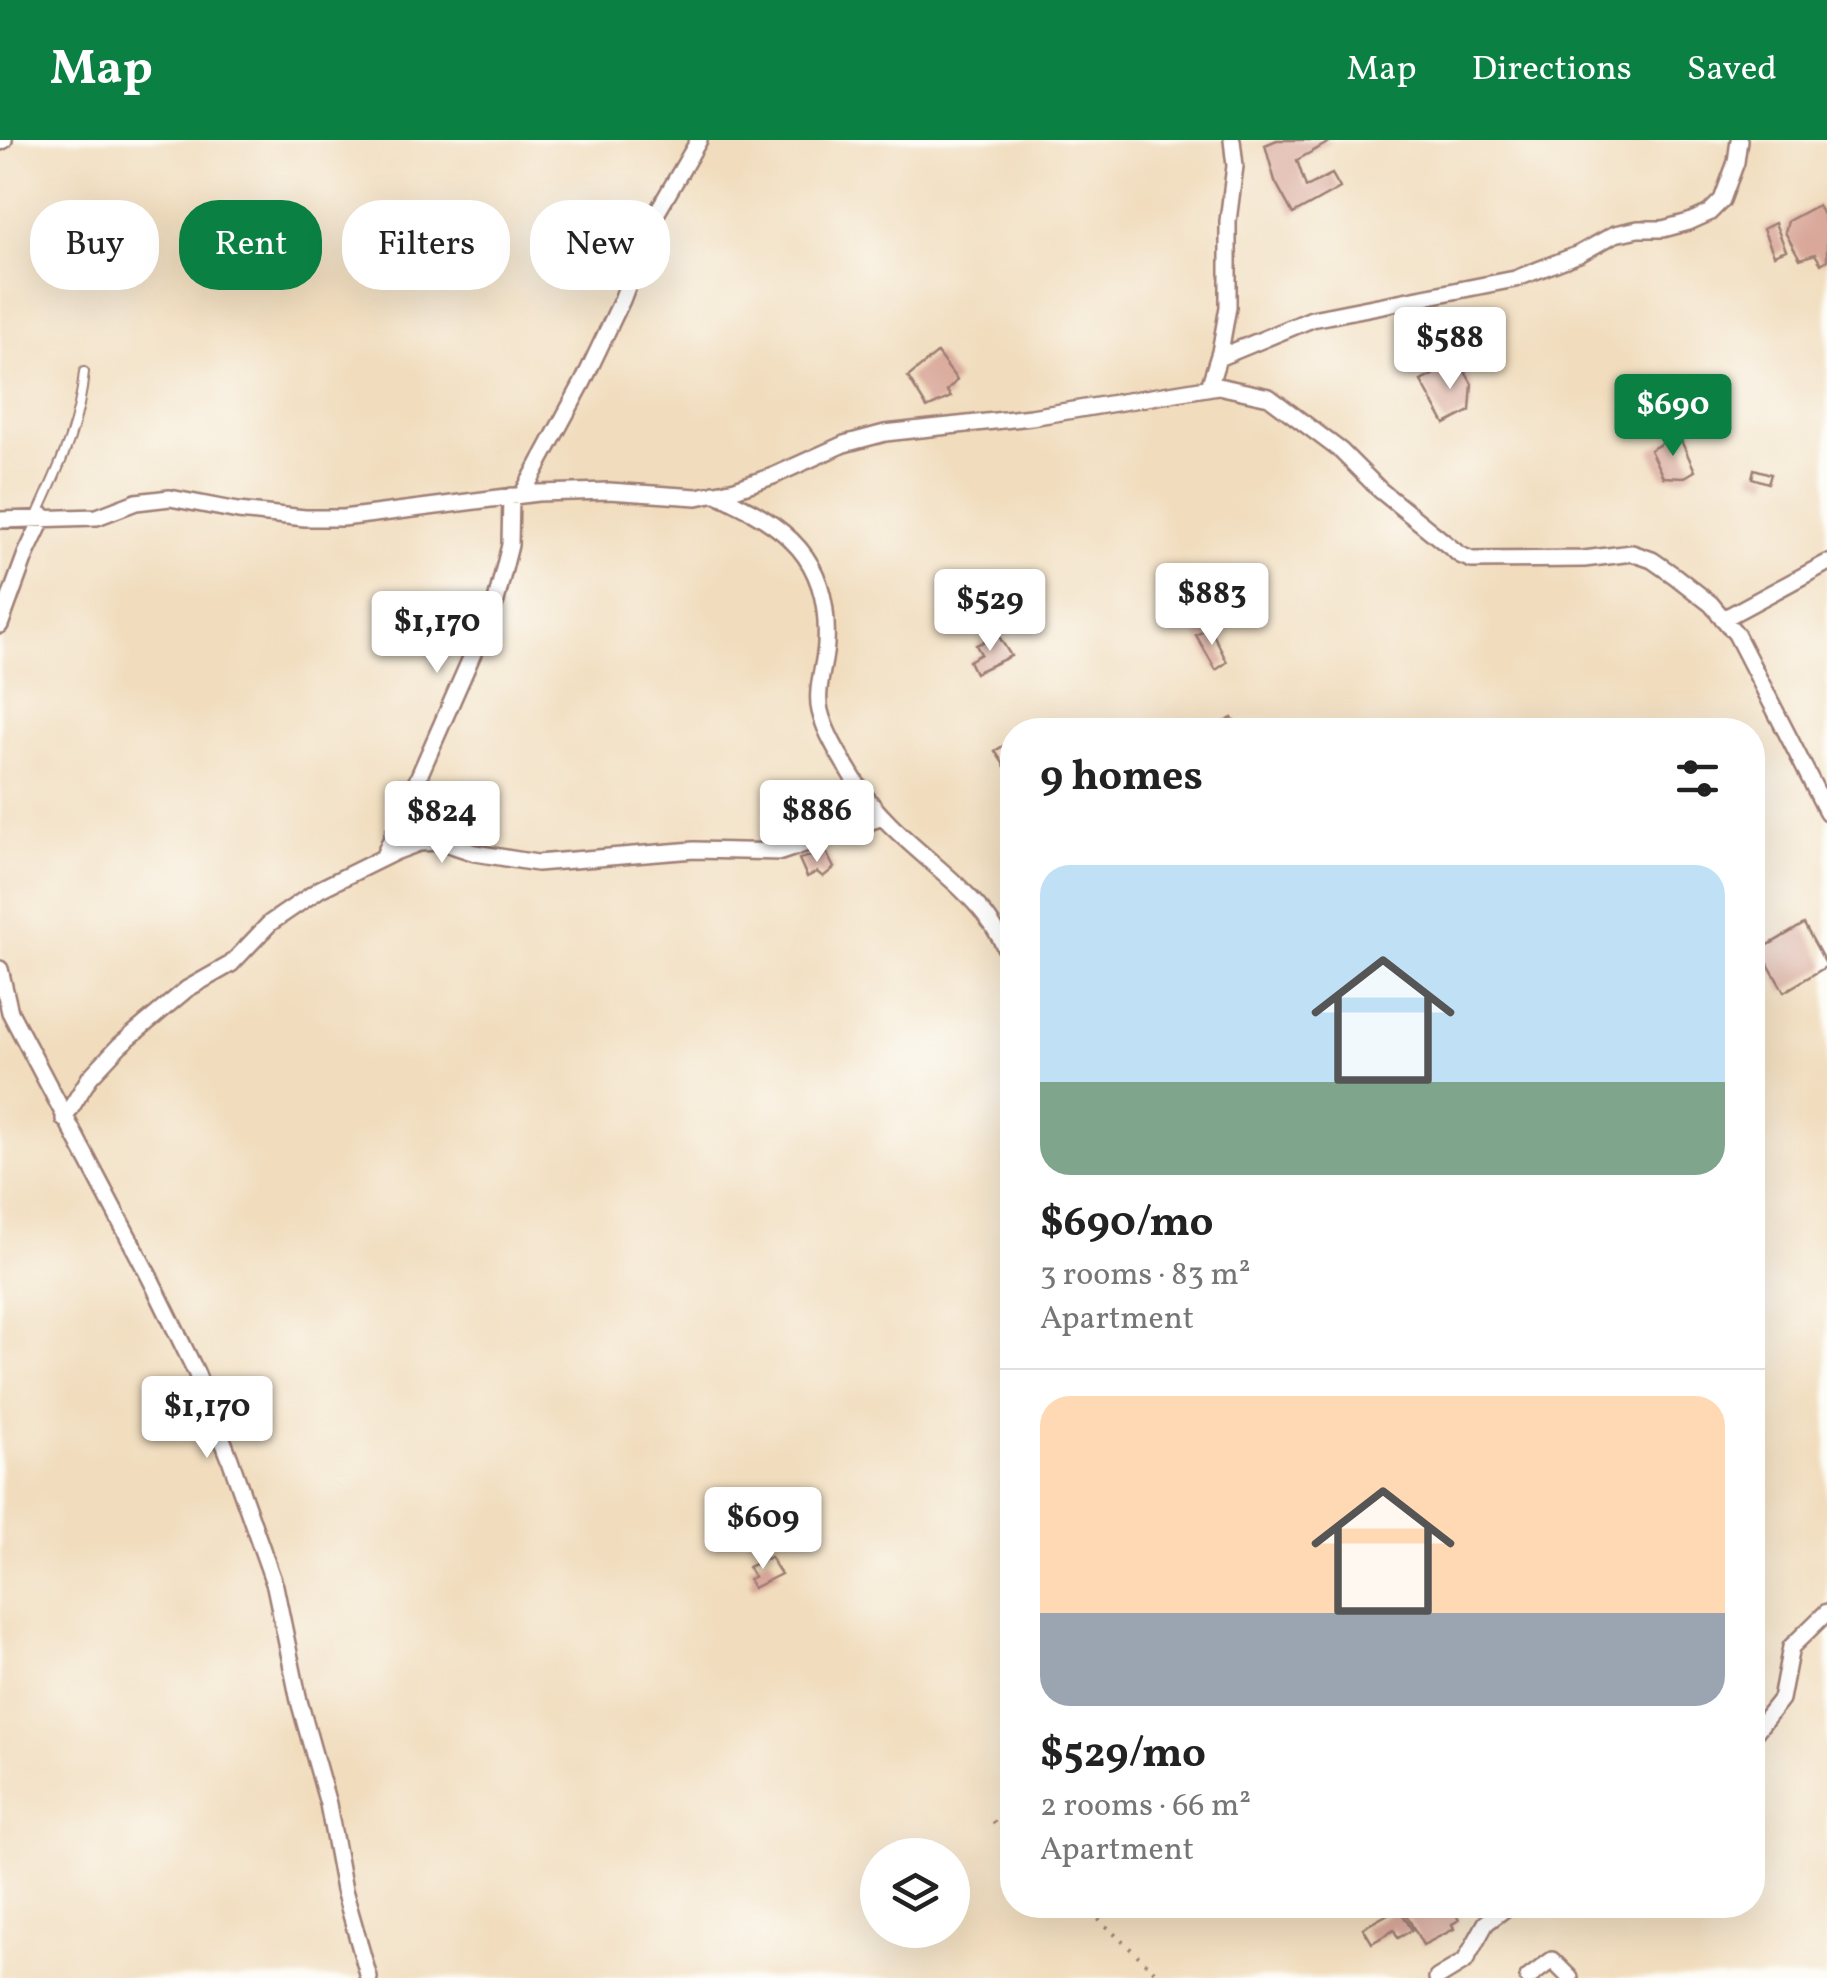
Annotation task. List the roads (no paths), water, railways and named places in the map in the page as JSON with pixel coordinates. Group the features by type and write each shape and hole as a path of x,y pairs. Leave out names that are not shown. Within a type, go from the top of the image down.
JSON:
{"street":[{"path":"383,858 496,601 510,546 516,496 591,365 622,300 652,221 699,140"},
{"path":"1209,387 1228,307 1228,220 1235,166 1232,140"},
{"path":"1218,358 1312,319 1515,279 1565,260 1615,234 1690,222 1709,213 1722,200 1740,140"},
{"path":"0,520 96,516 136,502 170,498 238,511 343,518 516,496 609,491 697,496 772,476 844,444 885,433 1031,417 1209,387 1237,388 1268,398 1341,451 1380,490 1460,555 1472,560 1560,560 1632,553 1652,560 1675,576 1710,604 1736,634 1827,812"},
{"path":"714,494 778,526 796,544 820,580 826,603 820,712 859,786 883,817 985,914 1000,941"},
{"path":"0,625 41,516"},
{"path":"1723,619 1827,563"},
{"path":"64,1118 100,1066 120,1045 175,999 231,964 270,924 320,889 419,844 442,842 475,853 537,864 694,850 781,852 883,817"},
{"path":"0,968 10,1012 196,1372 267,1558 299,1702 328,1804 344,1890 369,1978"},
{"path":"1765,1719 1780,1699 1791,1647 1827,1612"},
{"path":"1437,1978 1464,1961 1493,1918"},
{"path":"1528,1978 1552,1960 1570,1978"}],"lane":[{"path":"41,516 67,453 84,372"}]}
